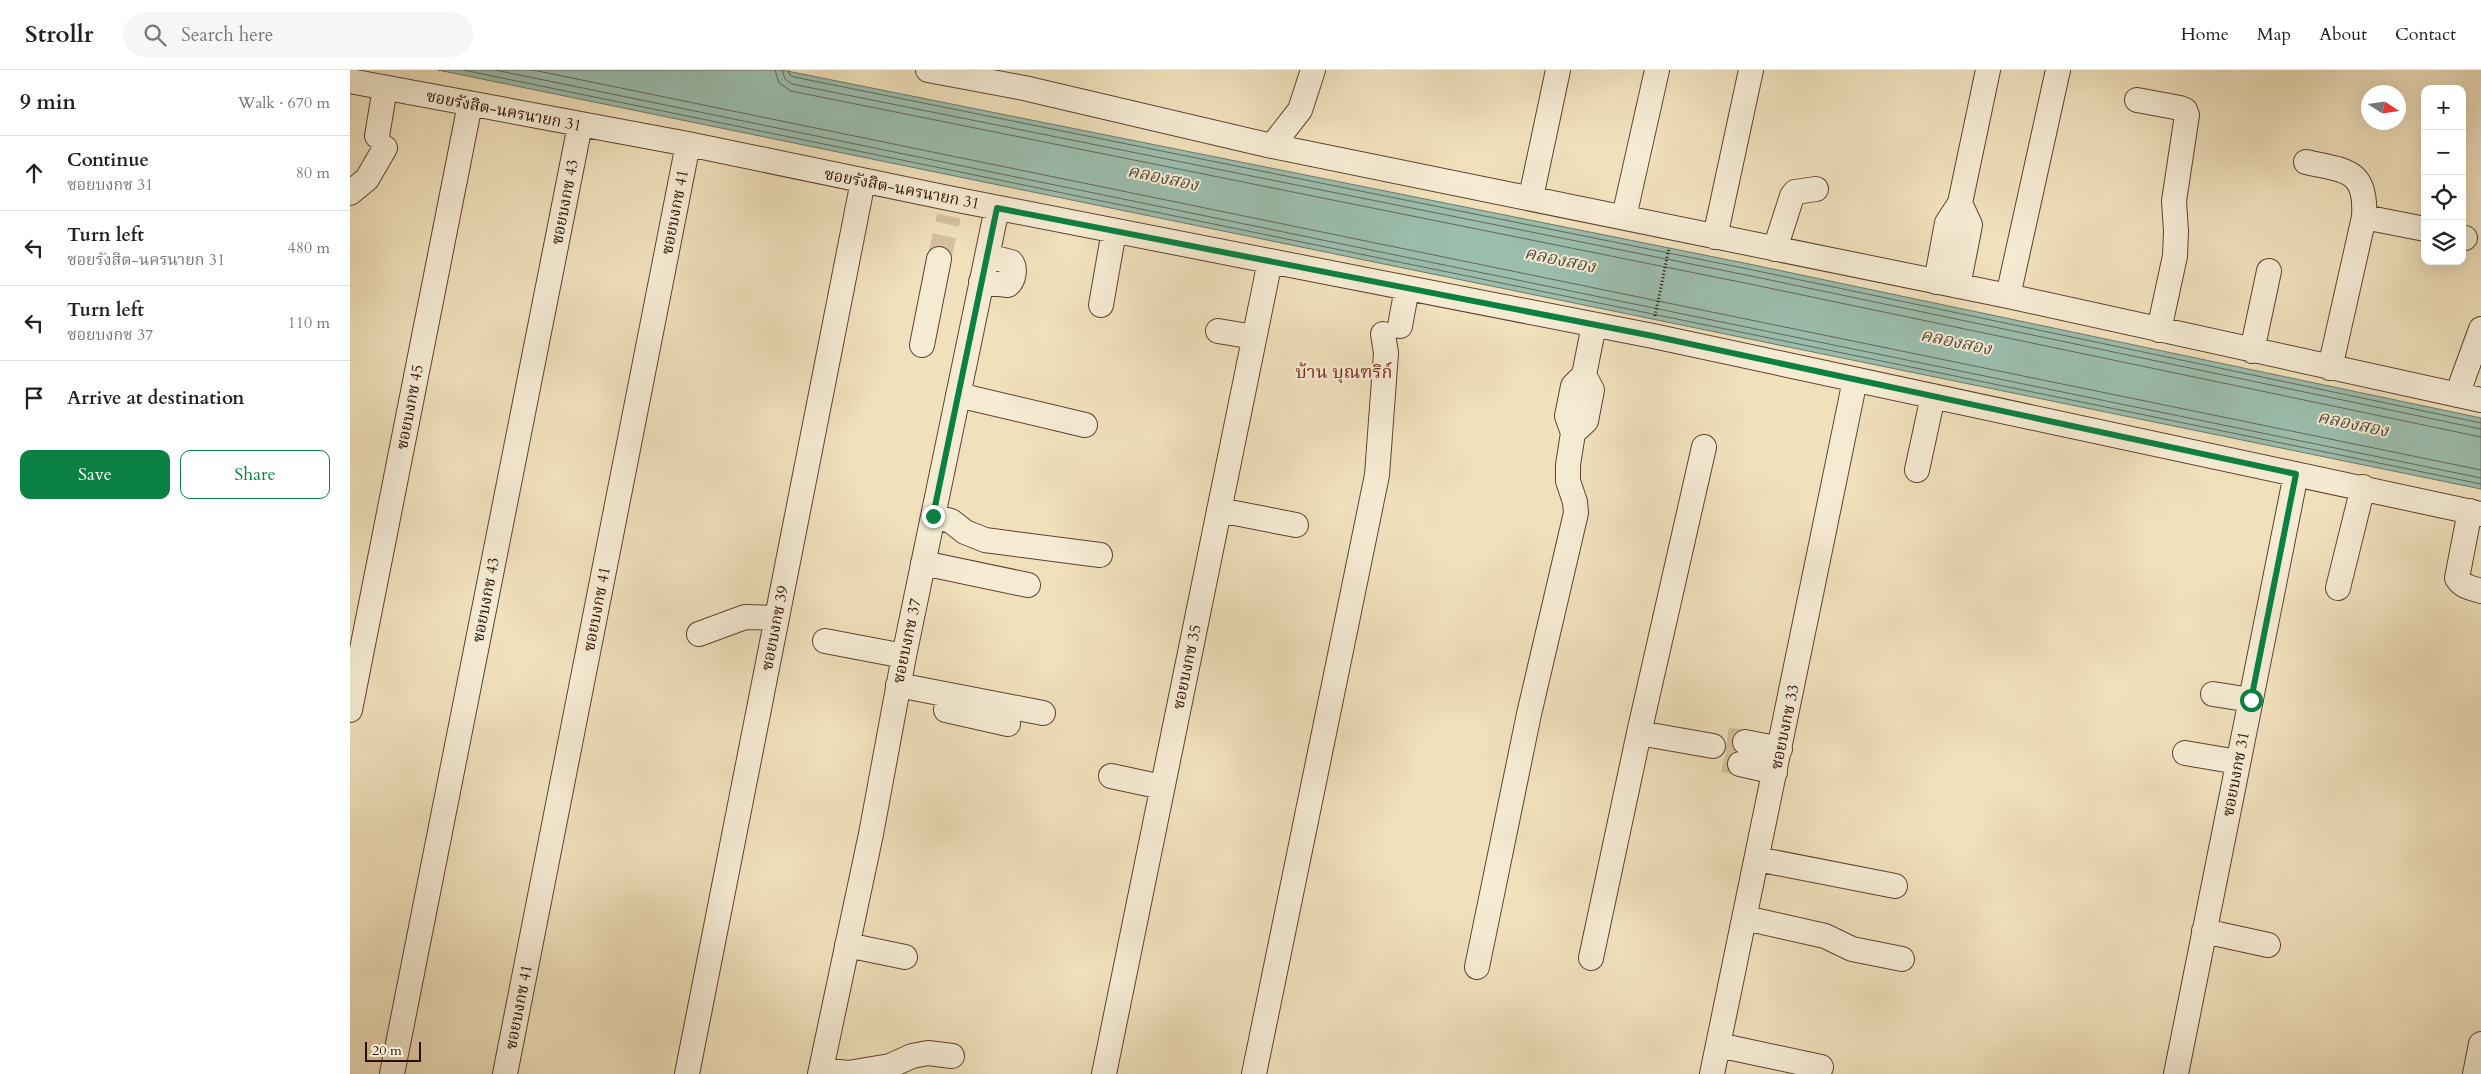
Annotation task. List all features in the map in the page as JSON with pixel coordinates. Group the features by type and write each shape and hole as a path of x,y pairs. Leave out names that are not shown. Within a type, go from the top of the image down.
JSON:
{"street":[{"path":"928,70 1024,79 1272,146 1531,197 1715,237 2008,296 2481,400"},
{"path":"1272,146 1300,110 1313,70"},
{"path":"1531,197 1558,70"},
{"path":"1624,217 1657,70"},
{"path":"1715,237 1751,70"},
{"path":"1947,284 1947,223 1960,203 1988,70"},
{"path":"2008,296 2058,70"},
{"name":"ซอยรังสิต-นครนายก 31","path":"350,81 688,144 864,181 951,208 997,208 1594,325 2476,512"},
{"path":"350,193 367,179 380,147 391,89"},
{"path":"2137,100 2180,108 2185,110 2187,115 2174,201 2176,231 2174,256 2159,330"},
{"name":"ซอยบงกช 45","path":"350,710 470,104"},
{"name":"ซอยบงกช 43","path":"392,1074 580,125"},
{"name":"ซอยบงกช 41","path":"505,1074 688,144"},
{"path":"2306,162 2355,176 2362,186 2365,200 2364,217 2330,368"},
{"name":"ซอยบงกช 39","path":"686,1074 864,181"},
{"path":"1775,249 1792,196 1795,192 1816,189"},
{"name":"ซอยบงกช 37","path":"821,1072 871,834 896,692 997,208"},
{"path":"2364,217 2421,228"},
{"path":"1102,304 1114,231"},
{"path":"922,345 939,259"},
{"name":"ซอยบงกช 35","path":"1104,1074 1270,261"},
{"path":"2252,351 2269,271"},
{"path":"1254,1074 1377,475 1390,334 1399,286"},
{"path":"1478,967 1529,714 1576,513 1575,502 1568,481 1568,464 1573,433 1567,416 1573,386 1584,375 1594,325"},
{"path":"2457,395 2481,329"},
{"path":"1218,331 1254,337"},
{"name":"ซอยบงกช 33","path":"1712,1074 1855,380"},
{"path":"958,395 1085,425"},
{"path":"1917,470 1933,396"},
{"path":"1592,958 1639,733 1704,447"},
{"name":"ซอยบงกช 31","path":"2176,1074 2296,474"},
{"path":"2338,588 2363,487"},
{"path":"1219,510 1296,525"},
{"path":"2476,512 2457,578 2466,586 2481,591"},
{"path":"933,516 951,521 972,536 985,540 1100,554"},
{"path":"923,563 1028,585"},
{"path":"699,634 745,617 777,618"},
{"path":"825,641 904,656"},
{"path":"896,692 1043,713"},
{"path":"896,692 1008,724"},
{"path":"2213,694 2251,700"},
{"path":"1639,733 1778,760"},
{"path":"2185,752 2238,762"},
{"path":"1111,776 1162,787"},
{"path":"1757,859 1895,886"},
{"path":"1745,918 1826,936 1852,949 1902,959"},
{"path":"2204,931 2268,944"},
{"path":"847,945 904,957"},
{"path":"2475,1074 2481,1044"},
{"path":"1718,1045 1821,1067"},
{"path":"821,1072 848,1073 890,1066 912,1056 928,1053 952,1056"}],"path":[{"path":"1654,324 1671,240"}],"water":[{"name":"คลองสอง","path":"438,70 782,70 1749,264 2481,418 2481,489"}],"tunnel":[{"path":"939,259 949,216"},
{"path":"1727,739 1745,742"},
{"path":"1724,760 1740,764"}],"district":[{"name":"บ้าน บุณฑริก์","path":"1344,372"}],"route":[{"path":"933,516 997,208 1653,336 2296,474 2251,700"}]}
